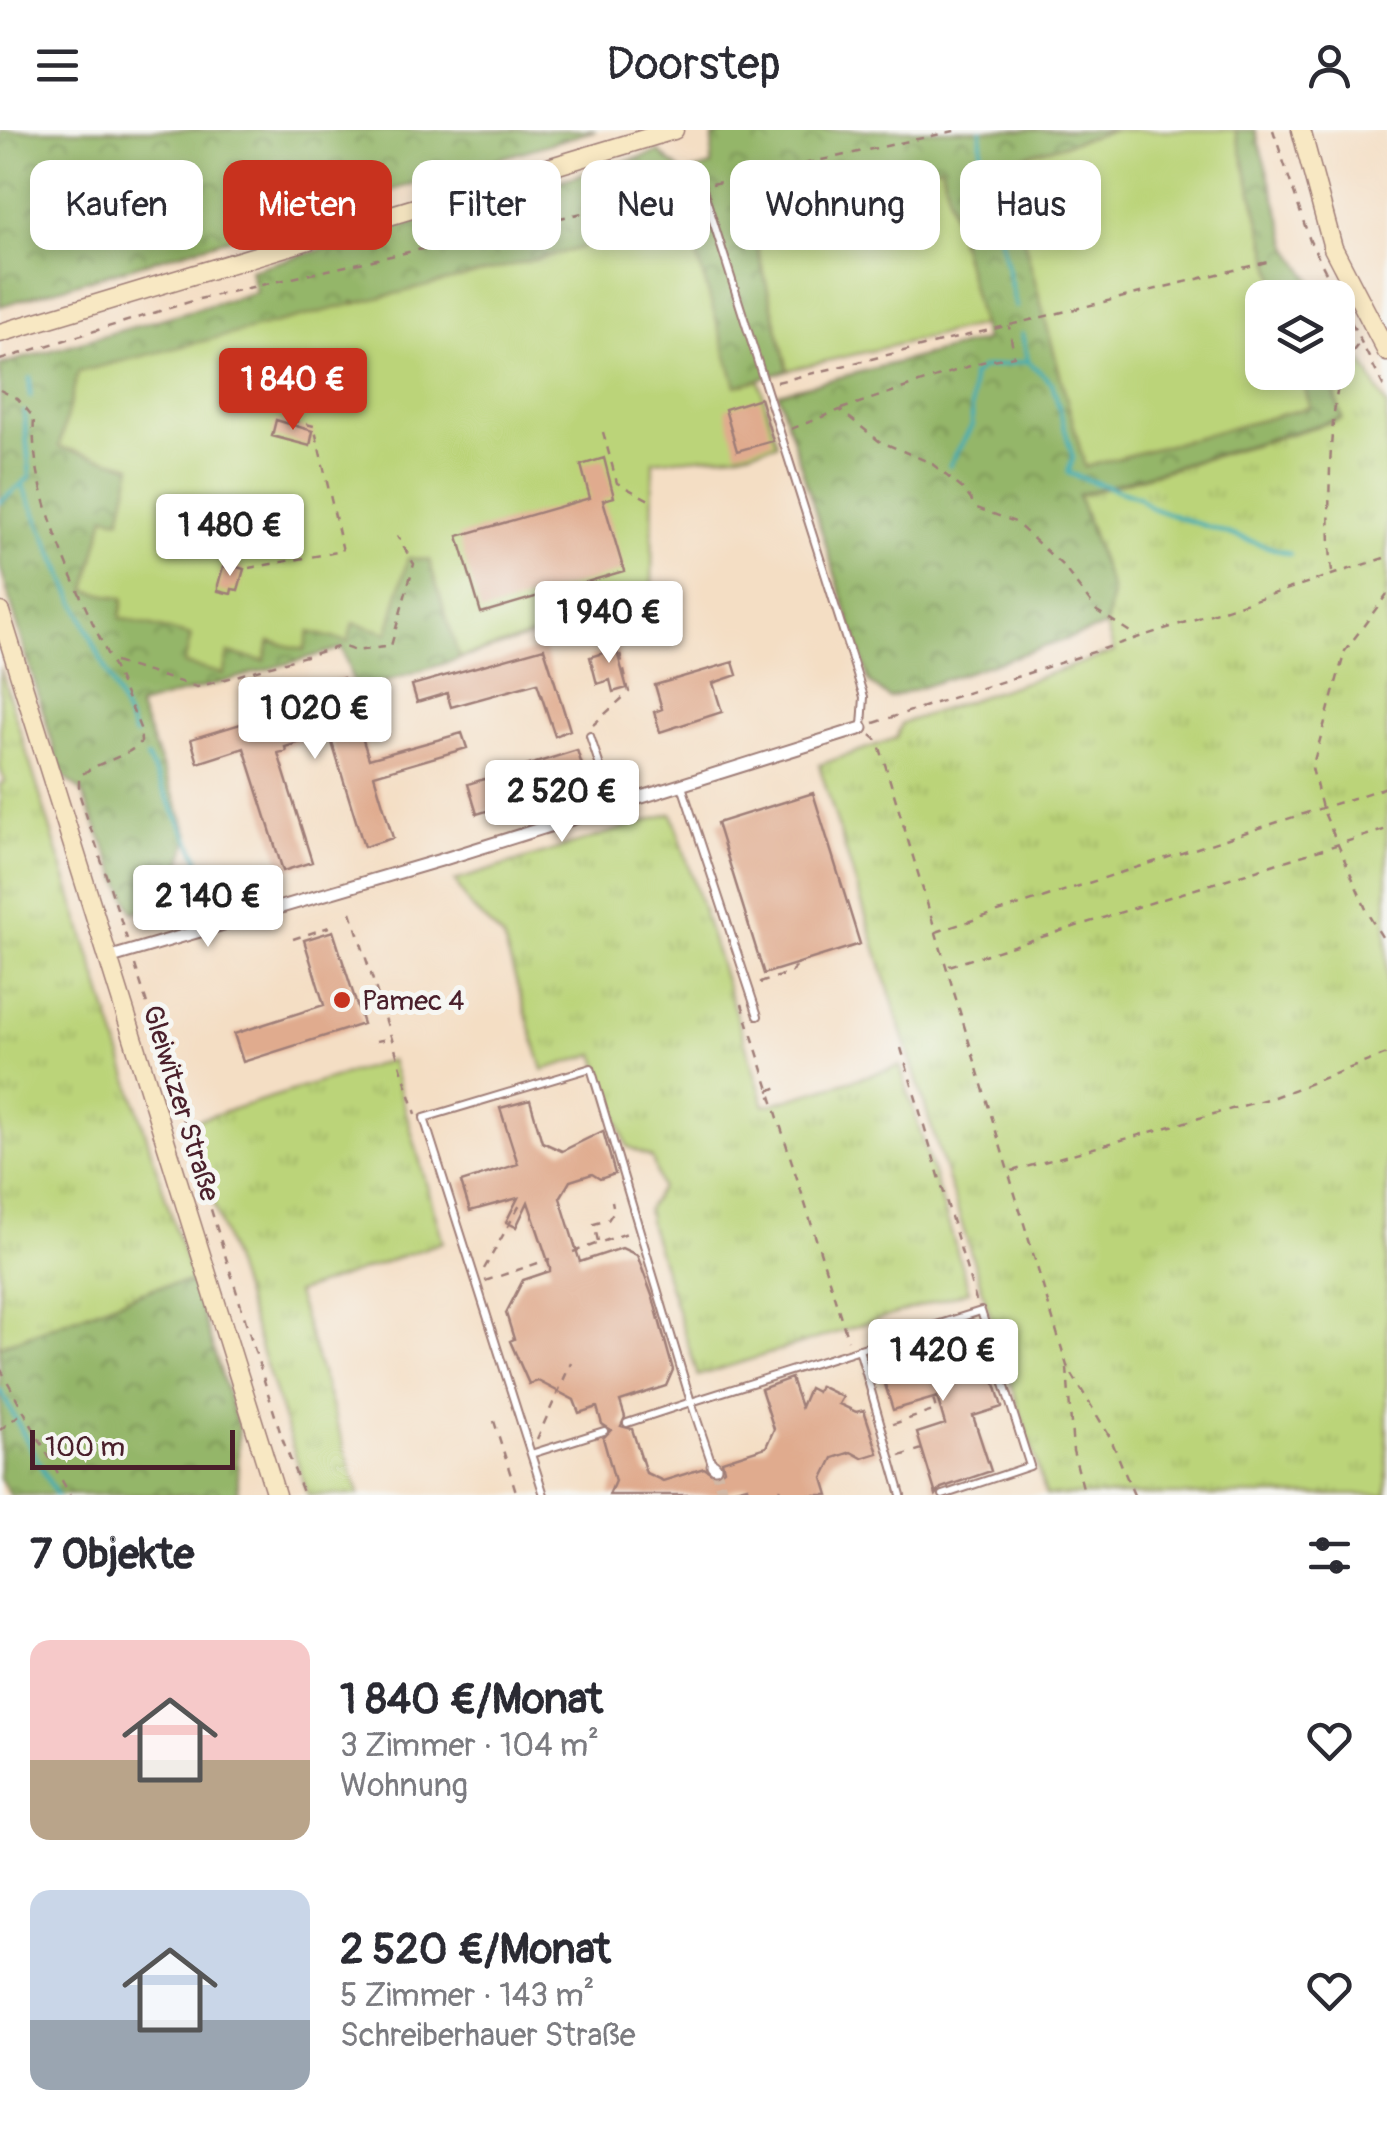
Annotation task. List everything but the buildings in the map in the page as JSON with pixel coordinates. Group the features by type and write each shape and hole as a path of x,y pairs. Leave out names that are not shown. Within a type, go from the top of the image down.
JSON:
{"main road":[{"path":"0,333 674,130"},
{"path":"1301,130 1333,248 1385,344"},
{"name":"Gleiwitzer Straße","path":"0,612 276,1495"}],"street":[{"path":"108,958 614,807 862,728"}],"lane":[{"path":"710,211 864,697 862,728"},
{"path":"590,736 614,807"},
{"path":"682,786 758,1016"},
{"path":"544,1495 424,1118 591,1068 691,1402 714,1466"},
{"path":"626,1423 981,1311 1030,1466 943,1495"},
{"path":"856,1350 901,1495"},
{"path":"530,1454 604,1431"}],"path":[{"path":"710,184 960,130"},
{"path":"0,360 200,299 581,213"},
{"path":"765,385 1045,313 1270,261"},
{"path":"782,433 982,362 1014,356 1008,324"},
{"path":"1333,574 1327,529 1342,369 1360,341"},
{"path":"0,390 18,399 34,418 33,457 42,494 140,728 141,742 131,753 95,763 79,777 80,793 282,1438 304,1495"},
{"path":"249,568 343,552 314,426 291,420 292,402"},
{"path":"840,410 879,441 932,463 964,490 977,508 1016,522 1062,565 1098,611 1137,636"},
{"path":"603,432 617,483 653,502"},
{"path":"114,662 198,687 340,646 356,651 392,646 414,564 397,536"},
{"path":"1085,1495 1073,1451 1067,1366 878,741 862,728 905,710 1387,557"},
{"path":"1387,594 1367,616 1334,677 1332,701 1312,768 1337,844 1387,946"},
{"path":"590,736 595,720 630,692 619,649"},
{"path":"936,932 1387,787"},
{"path":"948,966 1387,828"},
{"path":"351,912 412,1112 424,1118"},
{"path":"293,939 329,927"},
{"path":"376,1040 390,1038"},
{"path":"901,1048 981,1311"},
{"path":"1010,1171 1274,1097 1387,1054"},
{"path":"780,1086 768,1091 856,1350"},
{"path":"599,1243 594,1224 608,1220 614,1211 612,1201"},
{"path":"477,1284 522,1203"},
{"path":"574,1252 641,1228"},
{"path":"477,1284 550,1259"},
{"path":"530,1454 571,1362"},
{"path":"1067,1366 1110,1438 1134,1495"},
{"path":"0,1368 70,1495"},
{"path":"882,1428 936,1410 933,1398"},
{"path":"0,1430 23,1412"},
{"path":"494,1420 517,1495"},
{"path":"891,1459 922,1449"},
{"path":"777,1495 780,1488"}],"green space":[{"path":"0,130 596,130 494,160 412,160 412,184 392,190 392,160 223,160 223,240 203,246 203,160 30,160 30,250 190,250 0,306"},
{"path":"736,130 1116,130 1010,160 960,160 960,241 940,160 730,160 730,250 758,250 788,370 736,387 354,302 652,599 356,691 342,648 138,706 189,835 170,904 133,912 81,791 62,775 0,566 0,365 256,292 250,270 319,250 392,250 392,229 412,223 412,250 561,250 561,180 581,175 581,250 710,250 713,137","holes":["133,466 388,632 353,623 185,664 192,636 120,617 124,599 105,516 120,520"]},
{"path":"1116,130 1235,130 1275,280 1245,280 1245,390 1306,390 1310,407 1085,467 1027,250 1101,250 1101,160 1010,160"},
{"path":"1235,130 1255,130 1290,249 1311,280 1275,280"},
{"path":"659,152 668,160 631,160"},
{"path":"940,166 981,325 788,370 758,250 940,250"},
{"path":"581,248 695,250 736,386 759,380 777,444 736,454 653,461 652,599 459,658 429,560 408,558 388,633 353,623 348,642 309,632 304,650 270,641 264,661 228,653 223,674 184,664 191,636 120,618 123,599 86,590 105,516 120,519 132,466 59,447 78,372"},
{"path":"962,250 1027,250 1085,467 1309,407 1305,390 1333,390 1342,418 1078,495 1112,592 1106,626 889,698 869,682 778,393 985,340"},
{"path":"1355,347 1387,407 1387,1495 1046,1495 819,765 896,738 902,723 1114,652 1106,626 1112,592 1078,496 1342,419 1333,390 1355,390"},
{"path":"0,667 192,1282 157,1287 0,1346 0,784 5,782 0,768"},
{"path":"672,813 765,1106 900,1066 969,1291 698,1376 650,1226 647,1209 661,1188 652,1158 627,1146 595,1054 543,1070 503,938 469,905 455,881"},
{"path":"391,1060 443,1242 296,1293 359,1495 308,1495 188,1123"},
{"path":"192,1282 238,1427 238,1495 10,1495 0,1479 0,1346 157,1287"}],"water":[{"path":"208,862 225,870 222,887 208,897 179,892 181,878 194,876"}],"waterway":[{"path":"981,131 981,156 1016,307"},
{"path":"1022,334 1028,361 1052,383 1073,458 1068,473 1138,497 1151,508 1290,554"},
{"path":"949,466 972,426 972,376 982,368 1028,361"},
{"path":"30,378 30,397"},
{"path":"24,412 30,477 22,484 135,735"},
{"path":"0,502 22,484"},
{"path":"147,758 198,857 199,867"},
{"path":"0,1390 56,1495"}],"tunnel":[{"path":"715,1467 722,1491"}],"place":[{"name":"Pamec 4","path":"342,1000"}]}
